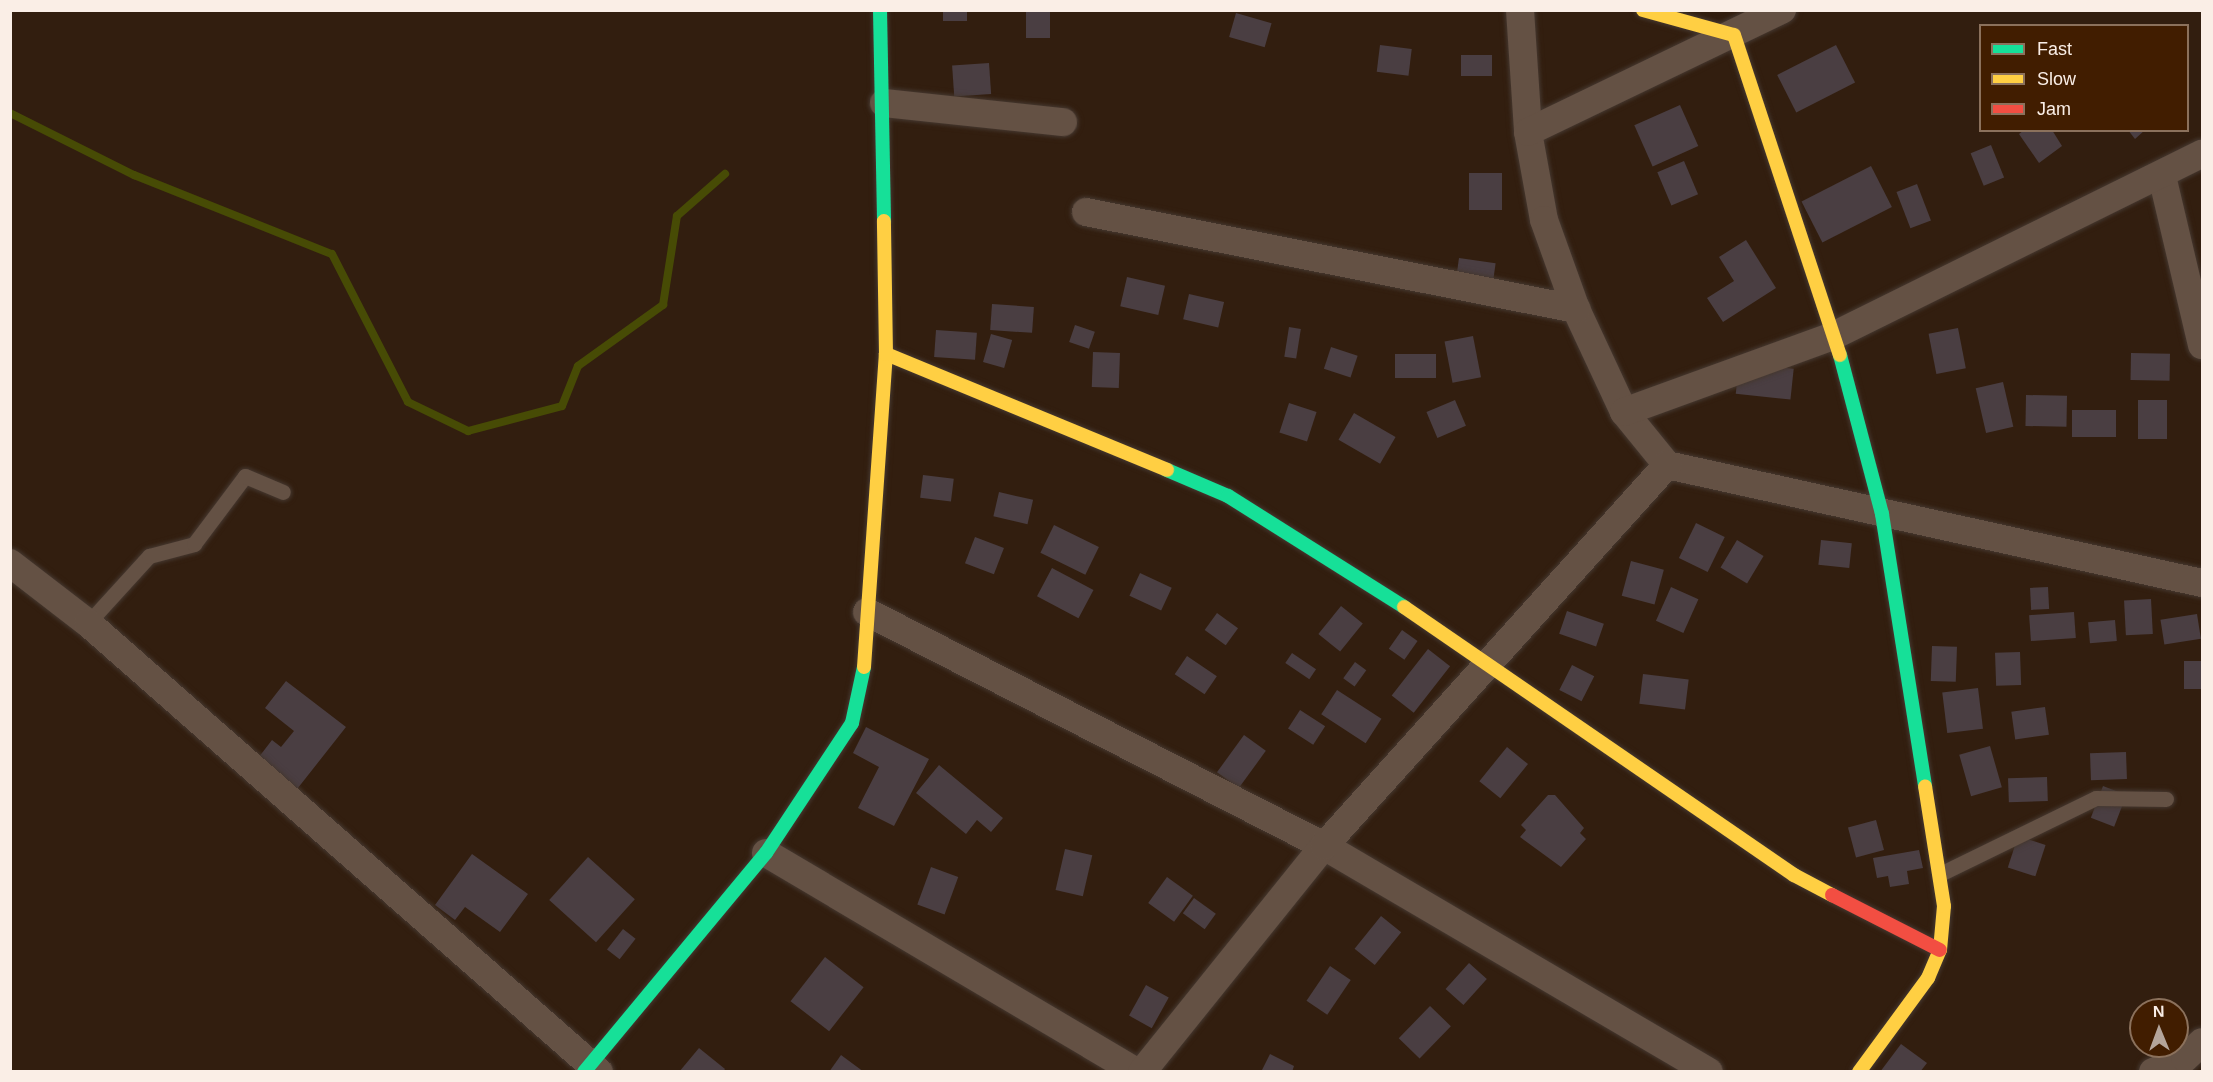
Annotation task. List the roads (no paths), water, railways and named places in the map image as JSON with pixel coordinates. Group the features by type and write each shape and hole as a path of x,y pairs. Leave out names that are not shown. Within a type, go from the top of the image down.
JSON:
{"street":[{"path":"10,563 87,623 591,1069 766,853 852,723 864,672 886,354 884,102 880,10"},
{"path":"1520,10 1528,132 1544,220 1576,309 1624,412 1666,465 2202,583"},
{"path":"1643,10 1734,35"},
{"path":"1528,132 1782,10"},
{"path":"1734,35 1835,335 1882,514 1942,873 1940,950 1928,978 1859,1071"},
{"path":"884,102 1064,122"},
{"path":"1624,412 1835,335 2162,176 2202,154"},
{"path":"2162,176 2202,345"},
{"path":"1086,212 1576,309"},
{"path":"886,354 1228,496 1487,660 1794,875 1940,950"},
{"path":"1142,1071 1324,846 1487,660 1666,465"},
{"path":"867,612 1324,846 1709,1071"},
{"path":"766,853 1137,1071"},
{"path":"2153,1071 2185,1058 2202,1042"}],"lane":[{"path":"87,623 149,556 194,543 245,476 283,492"},
{"path":"1942,873 2096,798 2166,799"}],"waterway":[{"path":"10,113 134,175 332,254 408,402 468,431 562,406 578,366 663,305 677,216 725,174"}]}
